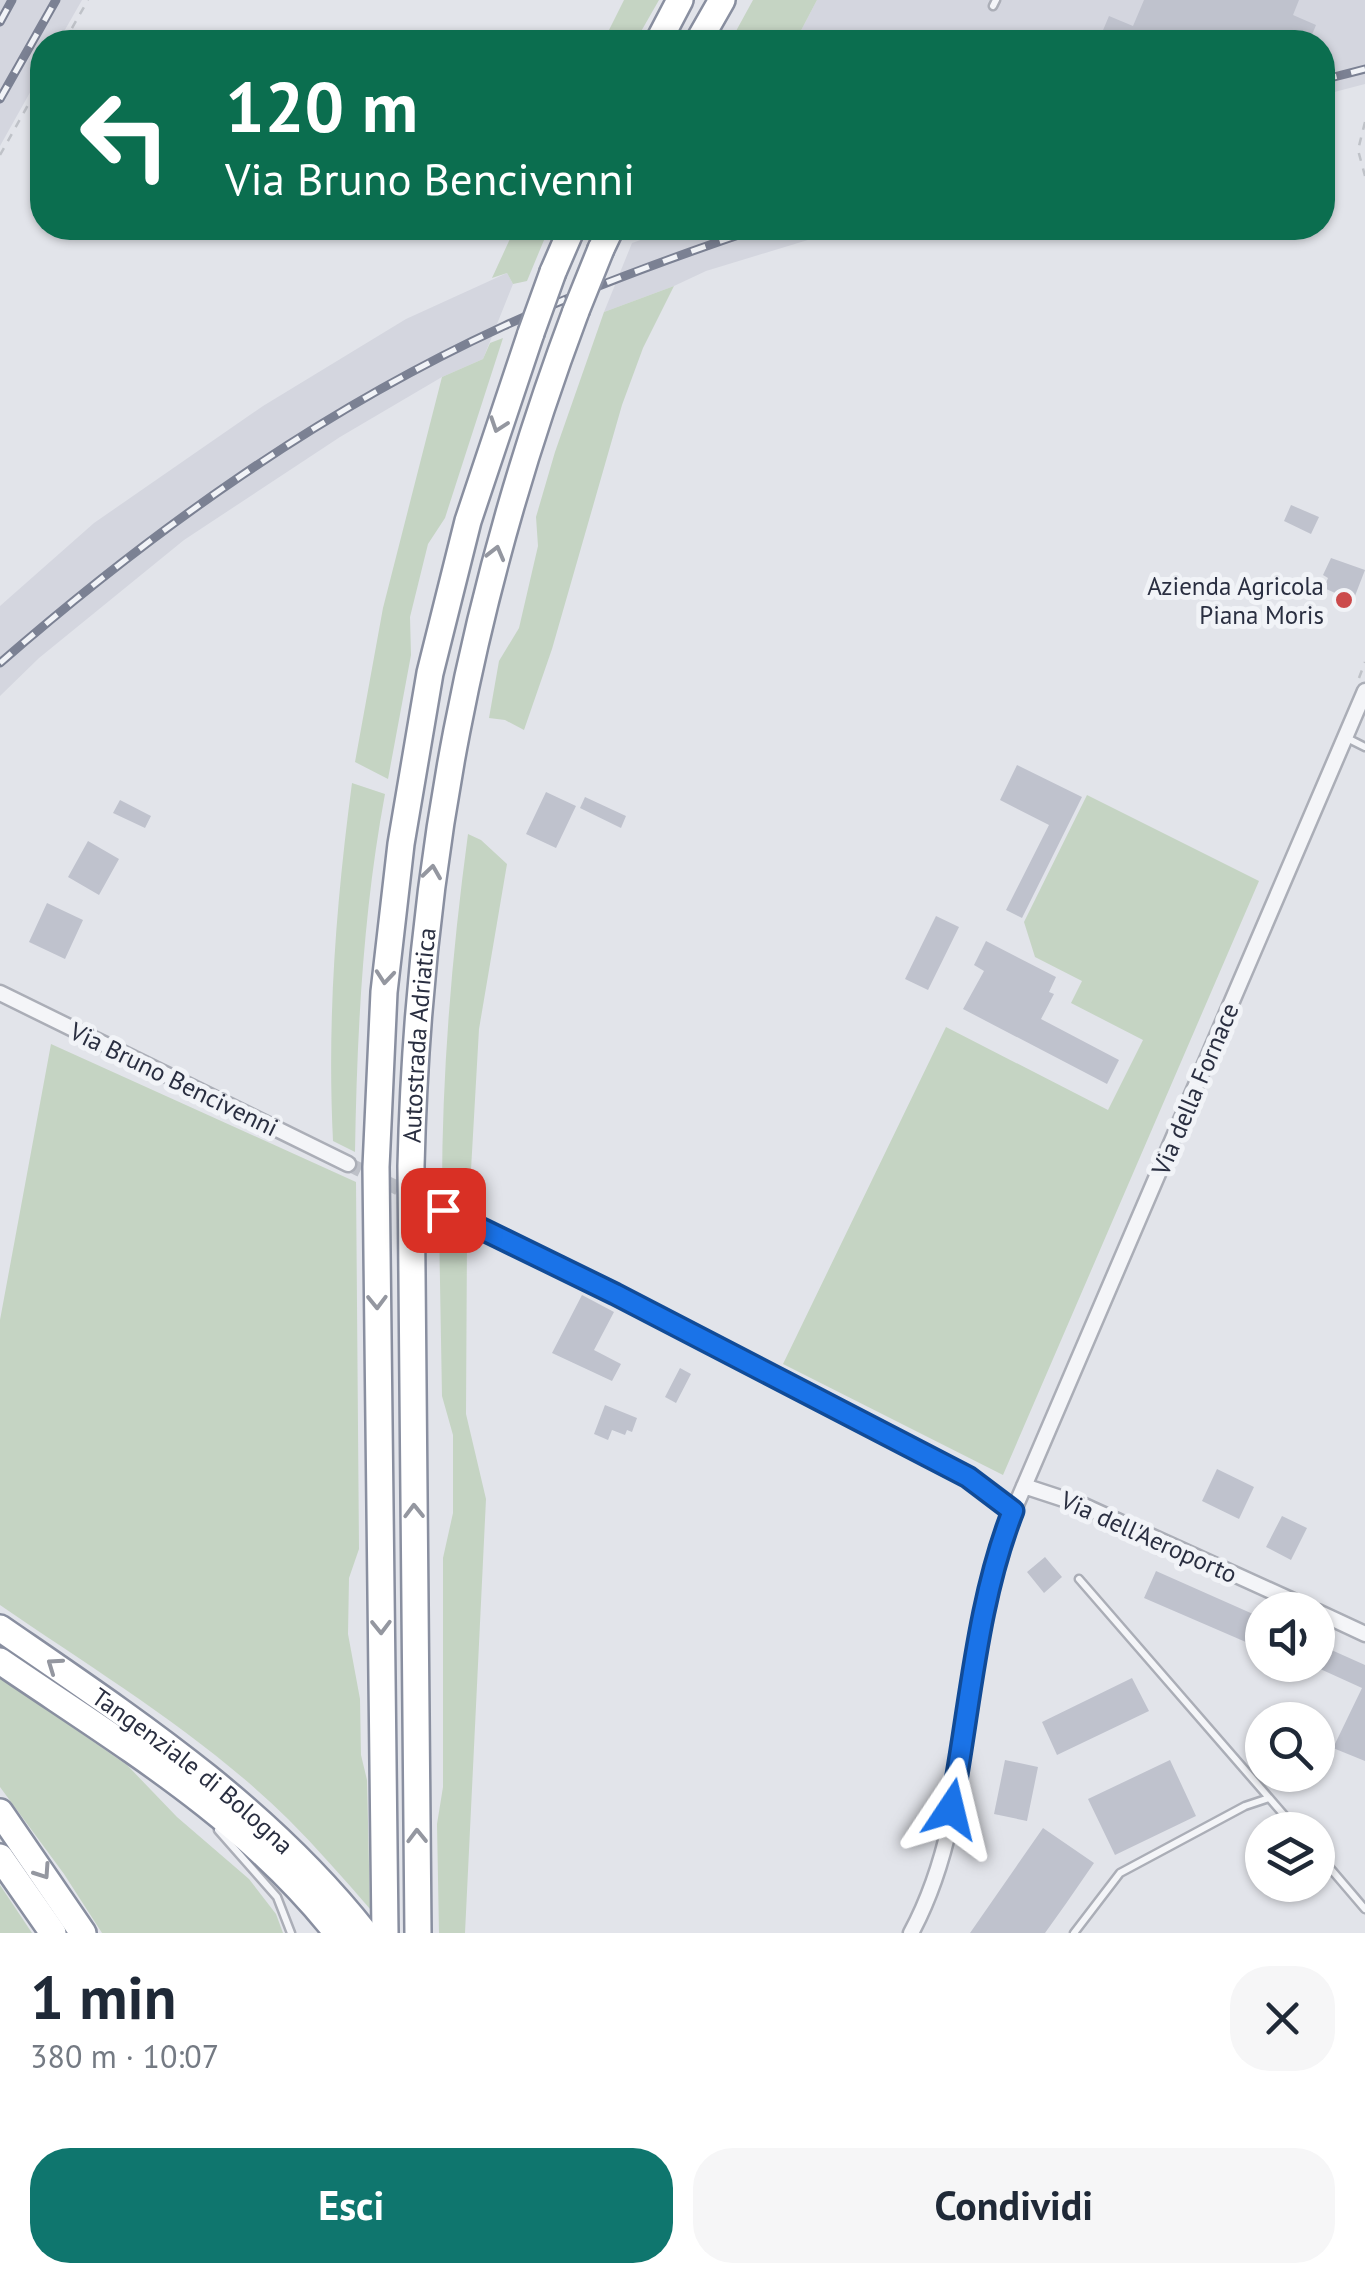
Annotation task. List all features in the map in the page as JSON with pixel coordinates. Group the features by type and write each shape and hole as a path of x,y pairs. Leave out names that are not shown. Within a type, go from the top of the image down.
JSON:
{"highway":[{"path":"664,30 680,0"},
{"path":"705,30 722,0"},
{"name":"Autostrada Adriatica","path":"384,1933 376,1168 384,992 404,827 430,673 468,521 567,240"},
{"name":"Autostrada Adriatica","path":"418,1933 411,1166 422,961 450,752 484,599 536,420 605,240"},
{"name":"Tangenziale di Bologna","path":"0,1628 221,1785 295,1853 365,1933"},
{"path":"0,1660 202,1799 251,1840 337,1933"},
{"path":"0,1812 83,1933"},
{"path":"0,1857 53,1933"}],"street":[{"name":"Via della Fornace","path":"1024,1486 1365,692"},
{"name":"Via Bruno Bencivenni","path":"0,994 348,1164"},
{"path":"443,1210 615,1294 968,1477 1013,1511"},
{"path":"910,1933 926,1902 941,1855 991,1581 1024,1486"},
{"name":"Via dell'Aeroporto","path":"1024,1486 1082,1504 1274,1592"},
{"name":"Via dell'Aeroporto","path":"1335,1620 1365,1634"}],"lane":[{"path":"1346,737 1365,747"},
{"path":"1079,1579 1281,1812"},
{"path":"152,1766 209,1820 277,1897 292,1933"},
{"path":"1074,1933 1120,1873 1245,1806 1269,1798"},
{"path":"1335,1874 1365,1909"}],"path":[{"path":"71,30 88,0"},
{"path":"0,156 30,102"},
{"path":"1365,122 1358,150 1365,176"}],"shaded area":[{"path":"0,0 82,0 65,30 30,30 30,92 0,146"},
{"path":"817,0 1365,0 1365,84 1335,92 1335,30 801,30"},
{"path":"808,240 706,271 604,312 632,243"},
{"path":"507,273 513,284 483,359 442,377 340,437 184,540 39,658 0,696 0,606 94,523 263,406 406,319"}],"green space":[{"path":"624,0 659,0 642,30 609,30"},
{"path":"753,0 817,0 801,30 737,30"},
{"path":"509,240 544,240 527,281 513,284 507,273 492,278"},
{"path":"674,286 643,348 622,405 552,649 524,730 505,720 489,718 499,661 519,628 538,546 536,517 604,312"},
{"path":"503,338 445,518 428,544 410,617 411,655 388,779 355,762 383,608 442,377 483,359 490,343"},
{"path":"352,783 385,794 362,972 355,1152 333,1141 331,1096 334,962"},
{"path":"1087,795 1259,881 1003,1475 783,1364 946,1027 1108,1110 1143,1040 1071,1003 1082,981 1035,957 1024,922"},
{"path":"468,834 481,840 507,864 479,1029 469,1205 442,1191 449,1012"},
{"path":"51,1044 356,1182 359,1549 349,1578 348,1634 360,1699 361,1755 367,1780 370,1909 288,1819 221,1760 0,1605 0,1320"},
{"path":"439,1225 467,1238 466,1414 486,1499 465,1933 439,1933 437,1824 443,1787 443,1558 453,1513 453,1435 442,1396"},
{"path":"0,1677 127,1765 177,1817 249,1879 276,1914 283,1933 102,1933 0,1787"},
{"path":"0,1885 32,1933 0,1933"}],"building":[{"path":"1144,0 1299,0 1293,15 1316,25 1314,30 1103,30 1109,16 1133,26"},
{"path":"1291,505 1319,517 1311,534 1284,521"},
{"path":"1331,558 1365,570 1353,601 1324,588 1328,578 1323,575"},
{"path":"1017,765 1082,797 1022,918 1006,910 1049,825 1000,800"},
{"path":"546,792 576,806 556,848 526,834"},
{"path":"585,797 626,816 621,828 580,808"},
{"path":"120,800 151,816 145,828 113,813"},
{"path":"88,841 119,859 99,895 68,877"},
{"path":"47,903 83,920 65,959 29,942"},
{"path":"936,916 959,927 928,990 905,979"},
{"path":"986,941 1056,977 1049,992 1054,994 1041,1019 1119,1060 1107,1084 963,1009 984,971 974,965"},
{"path":"582,1295 614,1312 594,1350 621,1364 612,1381 552,1353"},
{"path":"680,1368 691,1374 676,1403 665,1397"},
{"path":"605,1405 637,1418 632,1432 627,1430 625,1435 612,1430 608,1440 594,1434"},
{"path":"1217,1469 1254,1487 1239,1519 1202,1501"},
{"path":"1282,1516 1307,1528 1291,1560 1266,1547"},
{"path":"1045,1557 1062,1577 1044,1593 1027,1572"},
{"path":"1156,1571 1245,1610 1245,1642 1144,1598"},
{"path":"1335,1652 1365,1665 1365,1761 1335,1749 1362,1688 1335,1676"},
{"path":"1132,1678 1149,1711 1057,1755 1042,1722"},
{"path":"1005,1760 1038,1767 1027,1821 994,1814"},
{"path":"1170,1760 1196,1816 1115,1855 1088,1799"},
{"path":"1043,1828 1094,1863 1065,1905 1045,1933 970,1933"}],"tunnel":[{"path":"348,1164 443,1210"}],"railway":[{"path":"0,22 12,0"},
{"path":"39,30 56,0"},
{"path":"0,99 30,46"},
{"path":"1335,77 1365,69"},
{"path":"0,663 178,520 369,396 535,312 725,240"}],"place":[{"name":"Azienda Agricola Piana Moris","path":"1344,600"}],"route":[{"path":"443,1210 615,1294 968,1477 1013,1511 988,1594 951,1809"}]}
